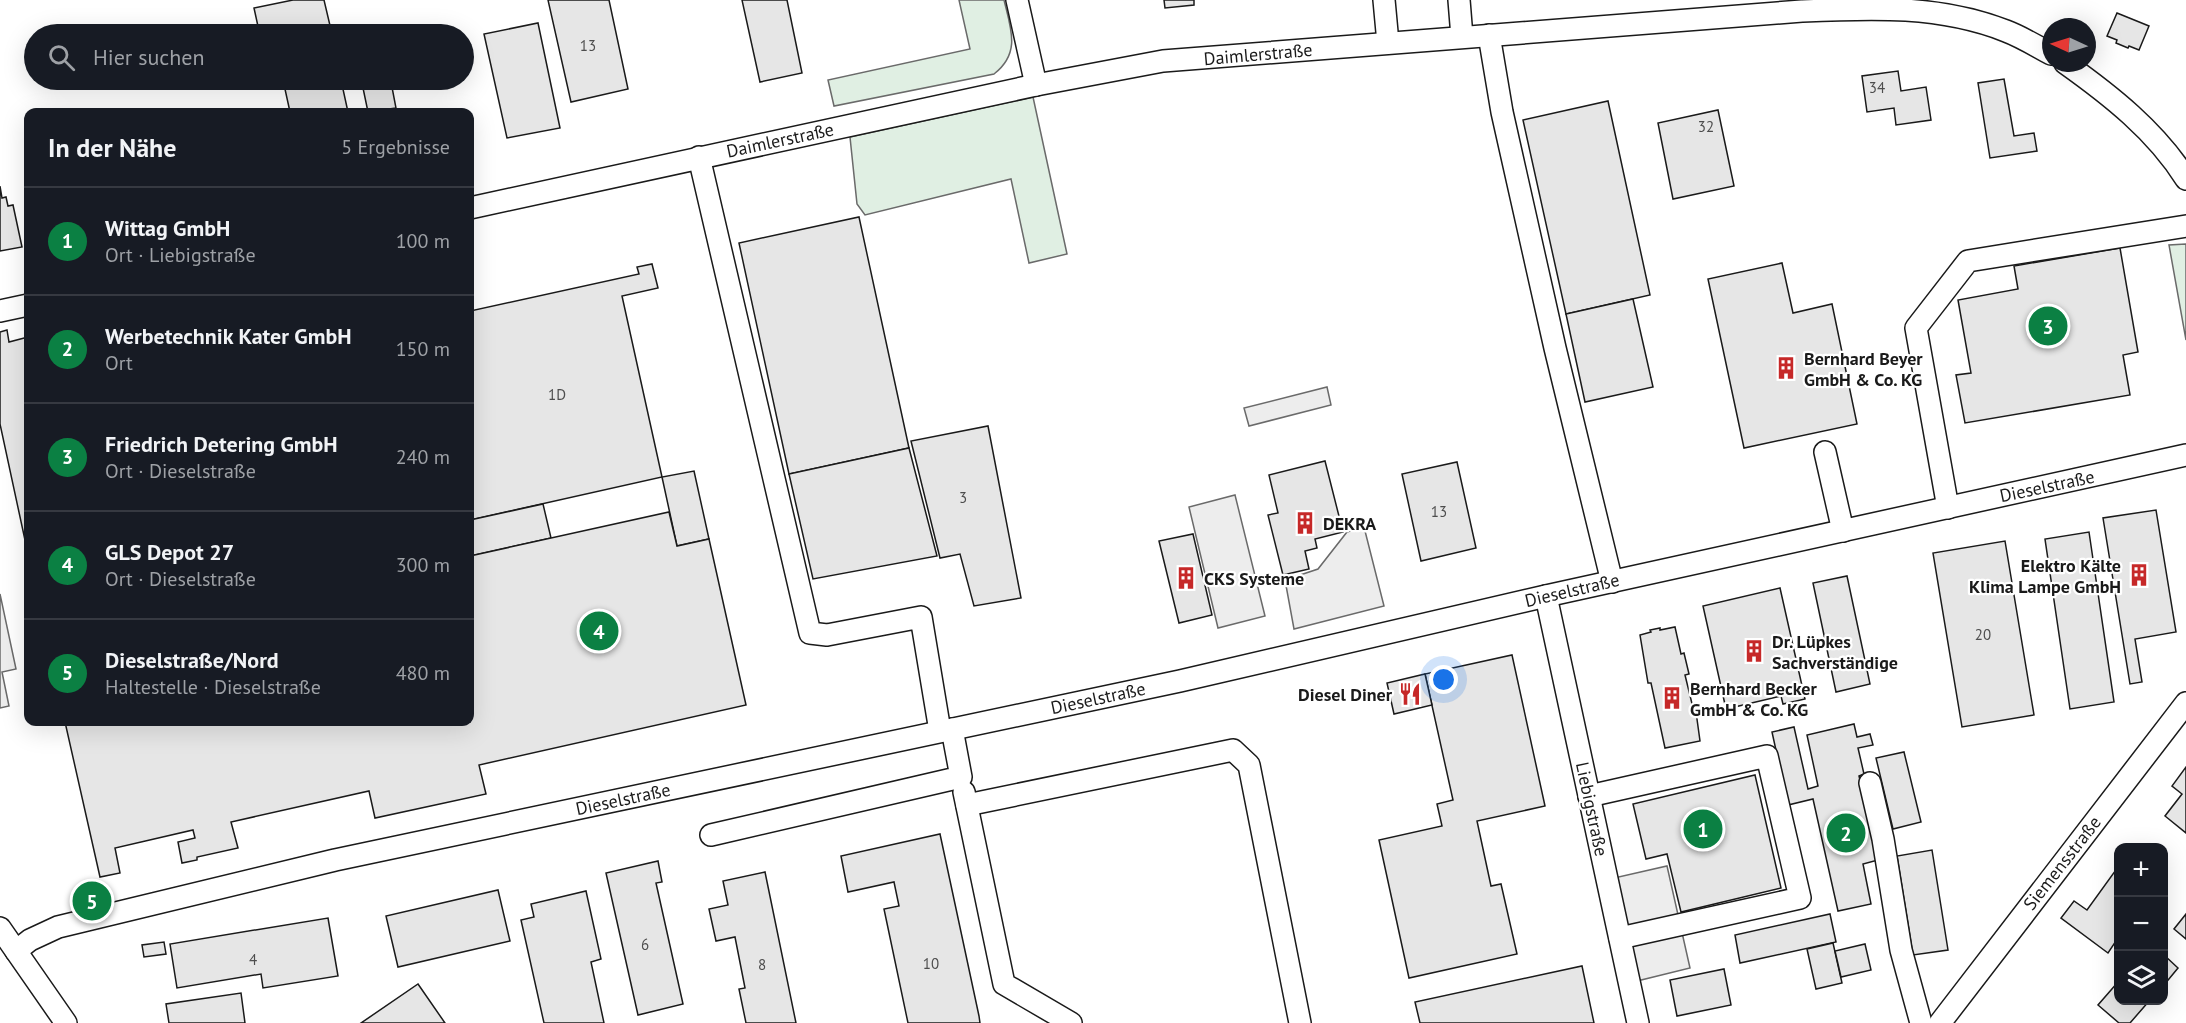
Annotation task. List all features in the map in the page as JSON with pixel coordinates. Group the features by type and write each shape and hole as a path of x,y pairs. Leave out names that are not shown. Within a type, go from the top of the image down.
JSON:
{"street":[{"path":"1017,0 1036,85"},
{"path":"1384,0 1388,43"},
{"path":"1459,0 1462,37"},
{"name":"Daimlerstraße","path":"474,207 1036,85 1163,61 1857,4 1957,16 2008,31 2042,49"},
{"path":"1489,35 1502,112 1612,582"},
{"path":"2077,72 2101,89 2142,125 2178,166 2186,179"},
{"path":"699,158 810,633 827,635 921,616 946,730 961,777 1004,984 1071,1023"},
{"path":"1948,508 1916,328 1968,261 2186,226"},
{"path":"0,311 24,305"},
{"path":"1825,452 1843,531"},
{"name":"Dieselstraße","path":"16,951 30,940 58,927 336,860 1180,681 1546,596 2186,455"},
{"name":"Liebigstraße","path":"1546,596 1638,1023"},
{"name":"Siemensstraße","path":"1940,1023 2186,703"},
{"path":"967,805 1233,750 1249,765 1300,1023"},
{"path":"1589,796 1767,756 1800,898 1620,938"},
{"path":"711,835 961,777"},
{"path":"1870,783 1883,839 1901,950 1921,1023"},
{"path":"0,928 66,1023"}],"green space":[{"path":"959,0 1004,0 1011,31 1011,49 1008,58 994,74 834,106 828,80 970,49"},
{"path":"1033,97 1067,254 1029,263 1011,179 865,215 857,204 850,137"},
{"path":"2186,244 2186,340 2169,245"}],"shaded area":[{"path":"1327,387 1331,405 1249,426 1244,408"},
{"path":"1235,495 1265,616 1218,628 1189,507"},
{"path":"1364,527 1384,606 1294,629 1285,580 1318,569 1347,532"},
{"path":"0,594 16,669 2,672 9,706 0,708"},
{"path":"1667,866 1690,968 1637,981 1614,878"}],"building":[{"path":"293,0 324,0 330,24 257,24 254,8"},
{"path":"548,0 609,0 628,89 571,102"},
{"path":"742,0 787,0 802,73 760,82"},
{"path":"1164,0 1194,0 1194,5 1165,8"},
{"path":"2117,13 2149,26 2139,50 2116,43 2117,40 2107,36"},
{"path":"538,23 560,128 507,138 484,34"},
{"path":"1898,71 1901,91 1926,87 1931,120 1896,125 1894,108 1867,112 1862,76"},
{"path":"2004,79 2014,136 2034,133 2037,151 1990,158 1978,83"},
{"path":"285,90 343,90 347,108 289,108"},
{"path":"363,90 393,90 396,108 367,108"},
{"path":"1608,101 1650,295 1566,314 1523,120"},
{"path":"1718,110 1734,186 1673,199 1658,123"},
{"path":"0,186 2,198 6,197 8,206 13,205 22,247 0,251"},
{"path":"859,217 909,448 789,474 739,243"},
{"path":"2120,248 2138,352 2123,355 2130,395 1965,423 1956,375 1971,373 1958,300 2018,289 2014,266"},
{"name":"Bernhard Beyer GmbH & Co. KG","path":"1782,263 1793,313 1832,304 1857,424 1744,448 1708,279"},
{"path":"652,264 658,288 622,296 662,477 474,519 474,310 639,274 637,267"},
{"path":"1633,299 1653,387 1585,402 1566,314"},
{"path":"7,330 9,342 24,338 24,535 0,424 0,332"},
{"path":"988,426 1021,598 974,606 960,554 940,558 911,441"},
{"path":"909,448 937,556 813,579 789,474"},
{"name":"DEKRA","path":"1325,461 1343,532 1315,539 1317,548 1305,551 1309,569 1283,575 1268,515 1278,513 1269,475"},
{"path":"1457,462 1476,548 1421,561 1402,474"},
{"path":"694,471 709,539 677,546 662,477"},
{"path":"543,504 551,538 474,555 474,519"},
{"name":"Elektro Kälte Klima Lampe GmbH","path":"2156,510 2176,632 2135,639 2142,682 2130,684 2103,518"},
{"path":"669,512 677,546 709,539 746,705 479,765 486,794 375,818 369,791 231,822 238,848 197,857 197,860 182,863 178,842 195,838 193,830 115,848 120,873 100,877 66,726 474,726 474,555"},
{"path":"2089,532 2114,702 2070,709 2045,539"},
{"name":"CKS Systeme","path":"1193,534 1212,615 1179,623 1159,541"},
{"path":"2005,541 2034,715 1962,727 1933,553"},
{"path":"1847,576 1870,684 1836,692 1813,583"},
{"name":"Dr. Lüpkes Sachverständige","path":"1780,588 1805,699 1783,704 1781,696 1726,709 1703,606"},
{"name":"Bernhard Becker GmbH & Co. KG","path":"1675,627 1681,654 1684,653 1689,674 1685,675 1694,712 1696,712 1700,741 1665,748 1651,683 1648,683 1640,635 1651,632 1650,630"},
{"path":"1512,655 1545,806 1477,821 1491,886 1501,884 1517,954 1409,978 1379,840 1442,826 1437,804 1453,800 1425,674"},
{"name":"Diesel Diner","path":"1425,674 1432,705 1394,714 1387,683"},
{"path":"1854,724 1857,737 1870,734 1873,745 1858,748 1864,774 1859,776 1878,860 1863,864 1871,904 1838,911 1813,799 1788,805 1772,732 1794,727 1808,789 1818,786 1807,735"},
{"path":"1904,752 1921,822 1893,829 1876,758"},
{"path":"2186,767 2186,833 2165,816 2182,794 2172,786"},
{"path":"1755,775 1781,888 1681,912 1667,854 1646,859 1633,804"},
{"path":"940,834 980,1023 908,1023 884,909 899,906 894,882 848,892 841,856"},
{"path":"1932,850 1948,950 1913,955 1897,856"},
{"path":"658,861 662,882 656,883 683,1004 638,1015 606,873"},
{"path":"765,872 796,1023 746,1023 739,989 745,988 735,937 716,941 709,909 728,905 723,881"},
{"path":"2114,873 2114,944 2108,953 2061,918 2074,901 2087,910"},
{"path":"498,890 510,941 398,967 386,916"},
{"path":"586,891 601,959 591,962 604,1023 544,1023 521,920 534,917 531,904"},
{"path":"1830,914 1836,942 1740,963 1735,935"},
{"path":"2186,914 2186,939 2174,929"},
{"path":"328,918 338,976 263,988 261,974 177,988 170,944"},
{"path":"164,942 166,954 144,957 142,945"},
{"path":"1833,943 1842,983 1816,989 1807,949"},
{"path":"1865,944 1871,970 1841,977 1835,951"},
{"path":"2168,959 2178,968 2168,980"},
{"path":"1582,966 1594,1023 1420,1023 1415,1002"},
{"path":"1724,969 1731,1005 1677,1016 1670,980"},
{"path":"418,984 445,1023 361,1023"},
{"path":"2114,987 2114,1005 2146,1005 2130,1023 2119,1023 2098,1005"},
{"path":"241,993 245,1023 169,1023 166,1004"}],"place":[{"name":"Friedrich Detering GmbH","path":"2048,326"},
{"name":"Bernhard Beyer GmbH & Co. KG","path":"1786,368"},
{"name":"DEKRA","path":"1305,523"},
{"name":"Elektro Kälte Klima Lampe GmbH","path":"2139,575"},
{"name":"CKS Systeme","path":"1186,578"},
{"name":"GLS Depot 27","path":"599,631"},
{"name":"Dr. Lüpkes Sachverständige","path":"1754,651"},
{"name":"Diesel Diner","path":"1410,694"},
{"name":"Bernhard Becker GmbH & Co. KG","path":"1672,698"},
{"name":"Wittag GmbH","path":"1703,829"},
{"name":"Werbetechnik Kater GmbH","path":"1846,833"},
{"name":"Dieselstraße/Nord","path":"92,901"}]}
